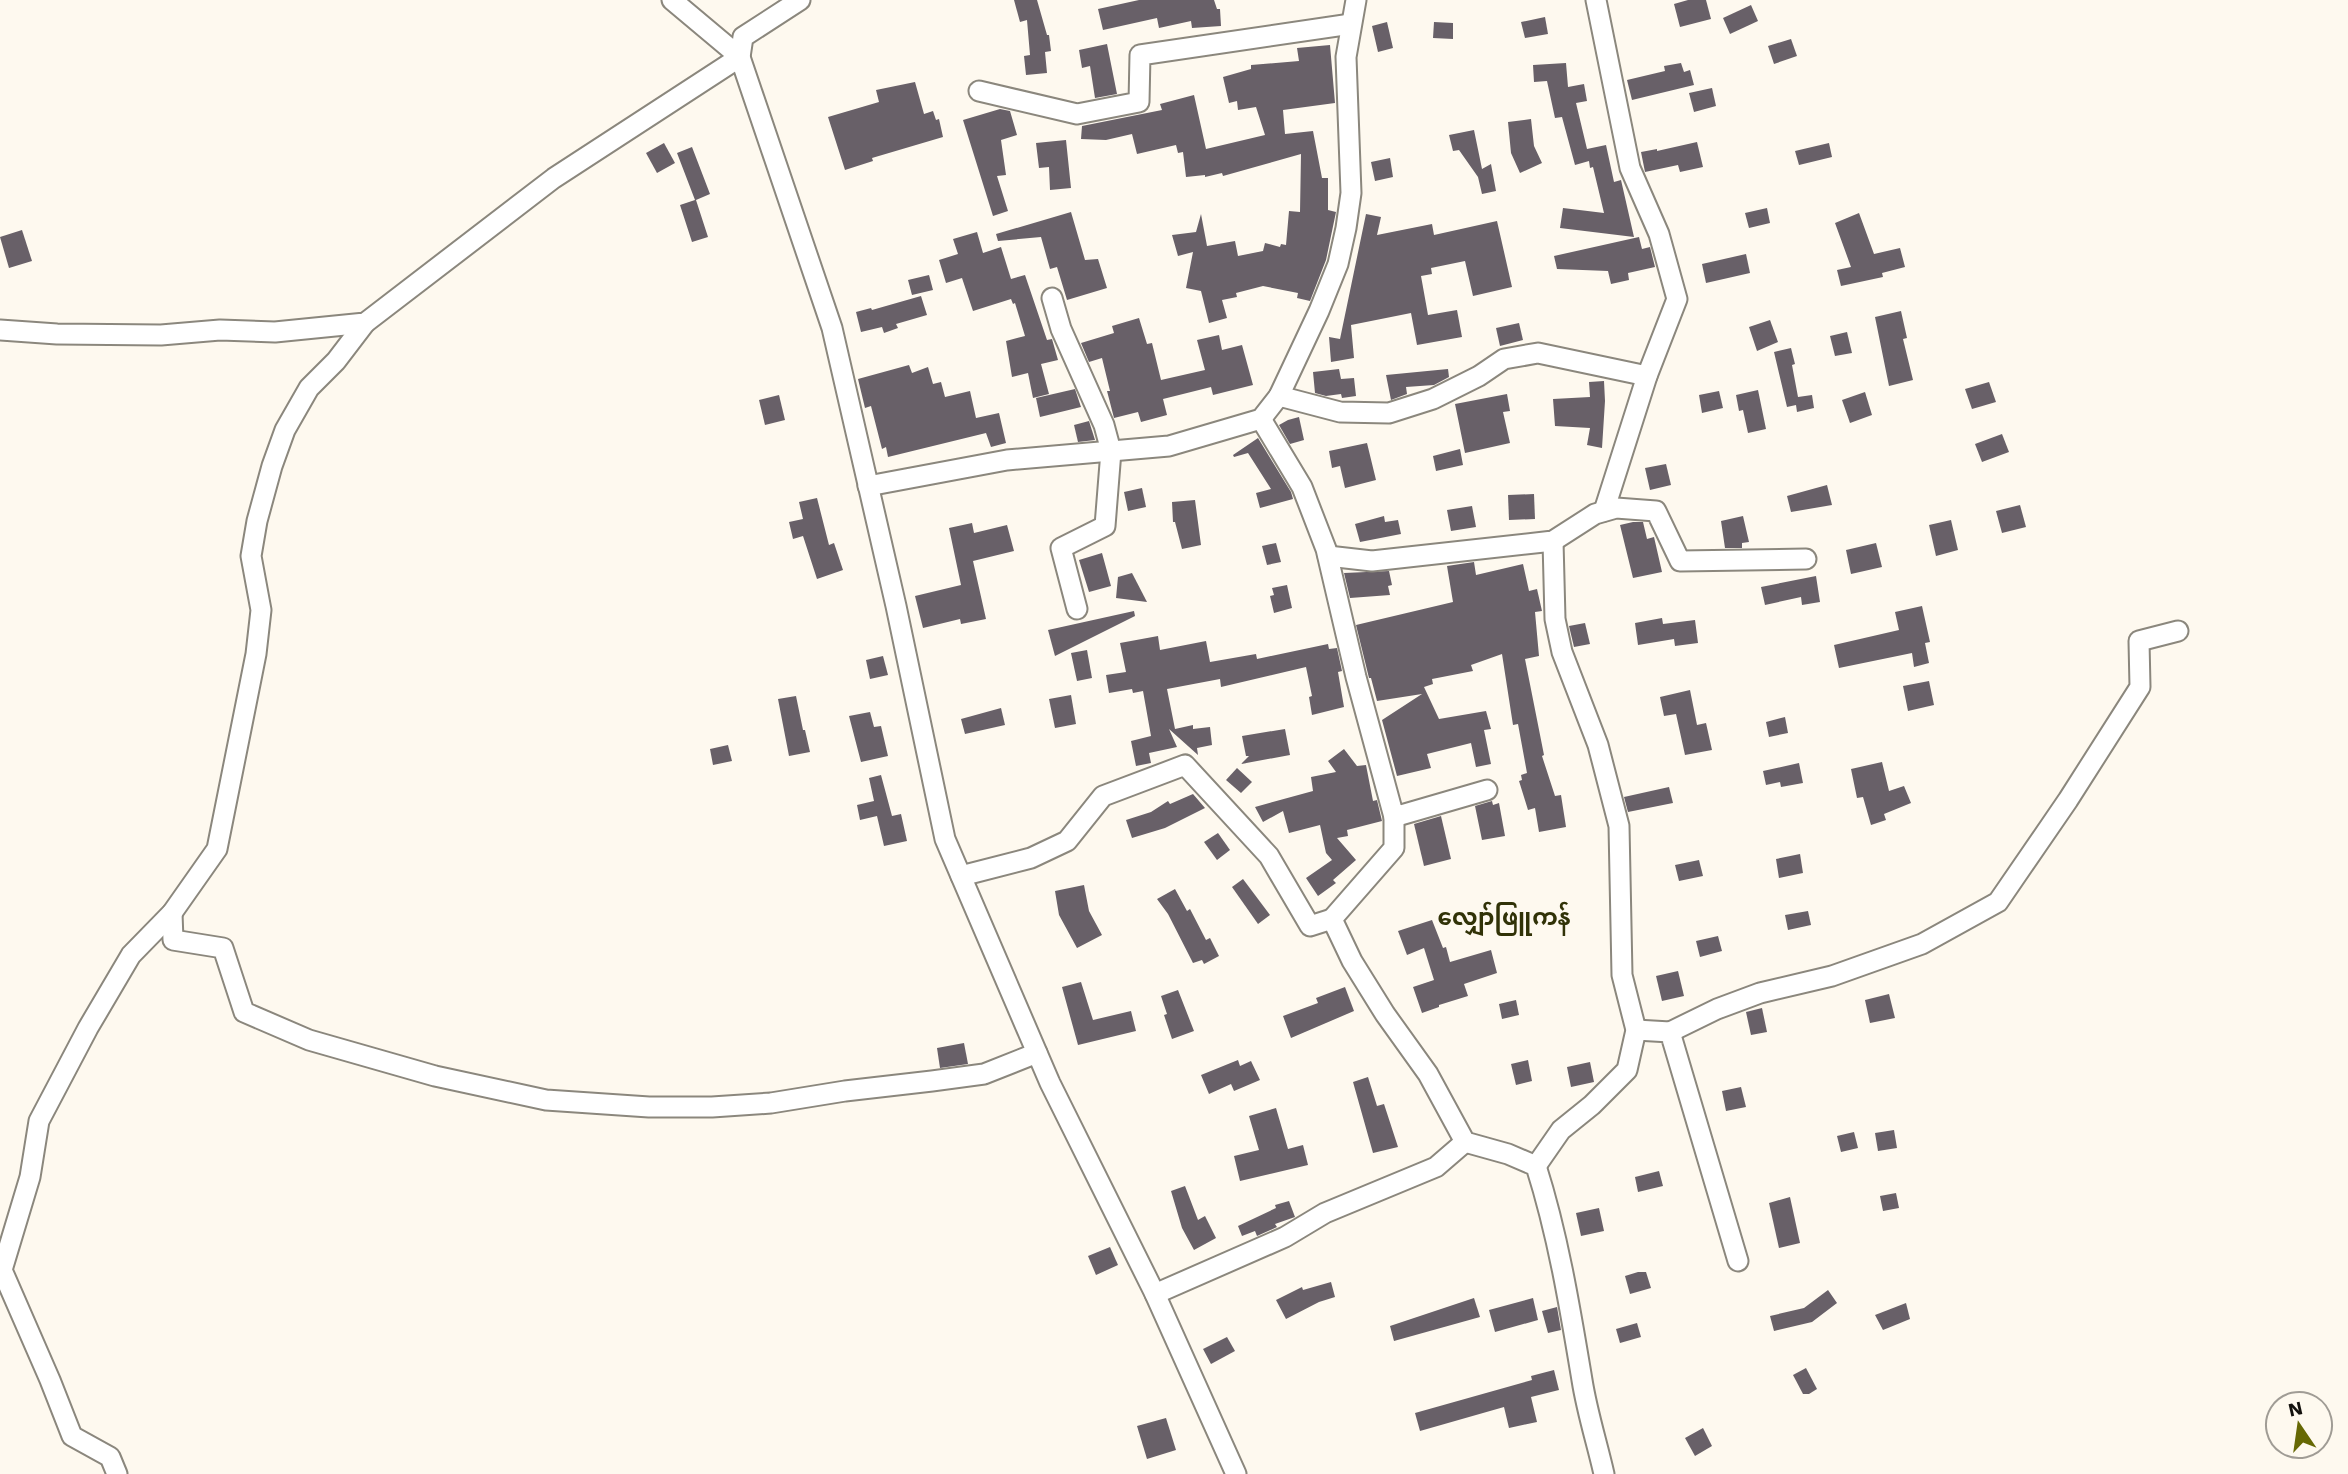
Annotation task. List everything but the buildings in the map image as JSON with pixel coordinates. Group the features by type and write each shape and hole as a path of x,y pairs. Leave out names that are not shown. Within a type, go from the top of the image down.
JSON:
{"street":[{"path":"672,0 740,57"},
{"path":"800,0 743,37 740,57 832,328 945,839 1049,1083 1155,1294 1236,1474"},
{"path":"868,486 1007,460 1169,446 1261,419 1279,396 1338,264 1351,193 1346,57 1356,0"},
{"path":"1597,0 1630,168 1659,234 1677,299 1647,376 1604,511"},
{"path":"979,91 1077,114 1139,102 1140,55 1351,24"},
{"path":"117,1474 110,1457 72,1436 2,1270 30,1177 39,1121 88,1028 131,955 172,913 217,849 256,654 261,610 251,556 257,521 285,430 309,387 336,361 365,323 554,178 740,57"},
{"path":"1052,298 1061,330 1104,425 1111,451 1105,526 1061,548 1077,609"},
{"path":"0,330 57,334 161,335 220,330 275,332 365,323"},
{"path":"1279,396 1340,412 1389,413 1433,399 1479,376 1504,359 1538,353 1647,376"},
{"path":"961,877 1031,858 1067,841 1103,796 1185,765 1269,856 1310,926 1332,919 1394,848 1394,817 1356,677 1328,556 1302,488 1261,419"},
{"path":"1328,556 1372,561 1553,541 1595,514 1616,508 1656,511 1680,561 1772,562 1806,559"},
{"path":"1536,1166 1561,1130 1592,1105 1627,1070 1636,1030 1622,975 1619,826 1598,745 1562,652 1555,619 1553,541"},
{"path":"1636,1030 1670,1032 1717,1009 1760,993 1832,976 1922,944 1998,902 2068,800 2140,687 2139,641 2178,631"},
{"path":"1394,817 1487,790"},
{"path":"172,913 173,940 223,948 244,1012 309,1040 435,1076 546,1100 649,1107 771,1103 984,1074 1037,1053"},
{"path":"1332,919 1352,961 1385,1014 1428,1074 1465,1142 1508,1154 1536,1166 1549,1208 1578,1348 1582,1382 1604,1474"},
{"path":"1670,1032 1738,1261"},
{"path":"1155,1294 1285,1237 1325,1213 1436,1167 1465,1142"}],"district":[{"name":"လျှော်ဖြူကန်","path":"1504,917"}]}
